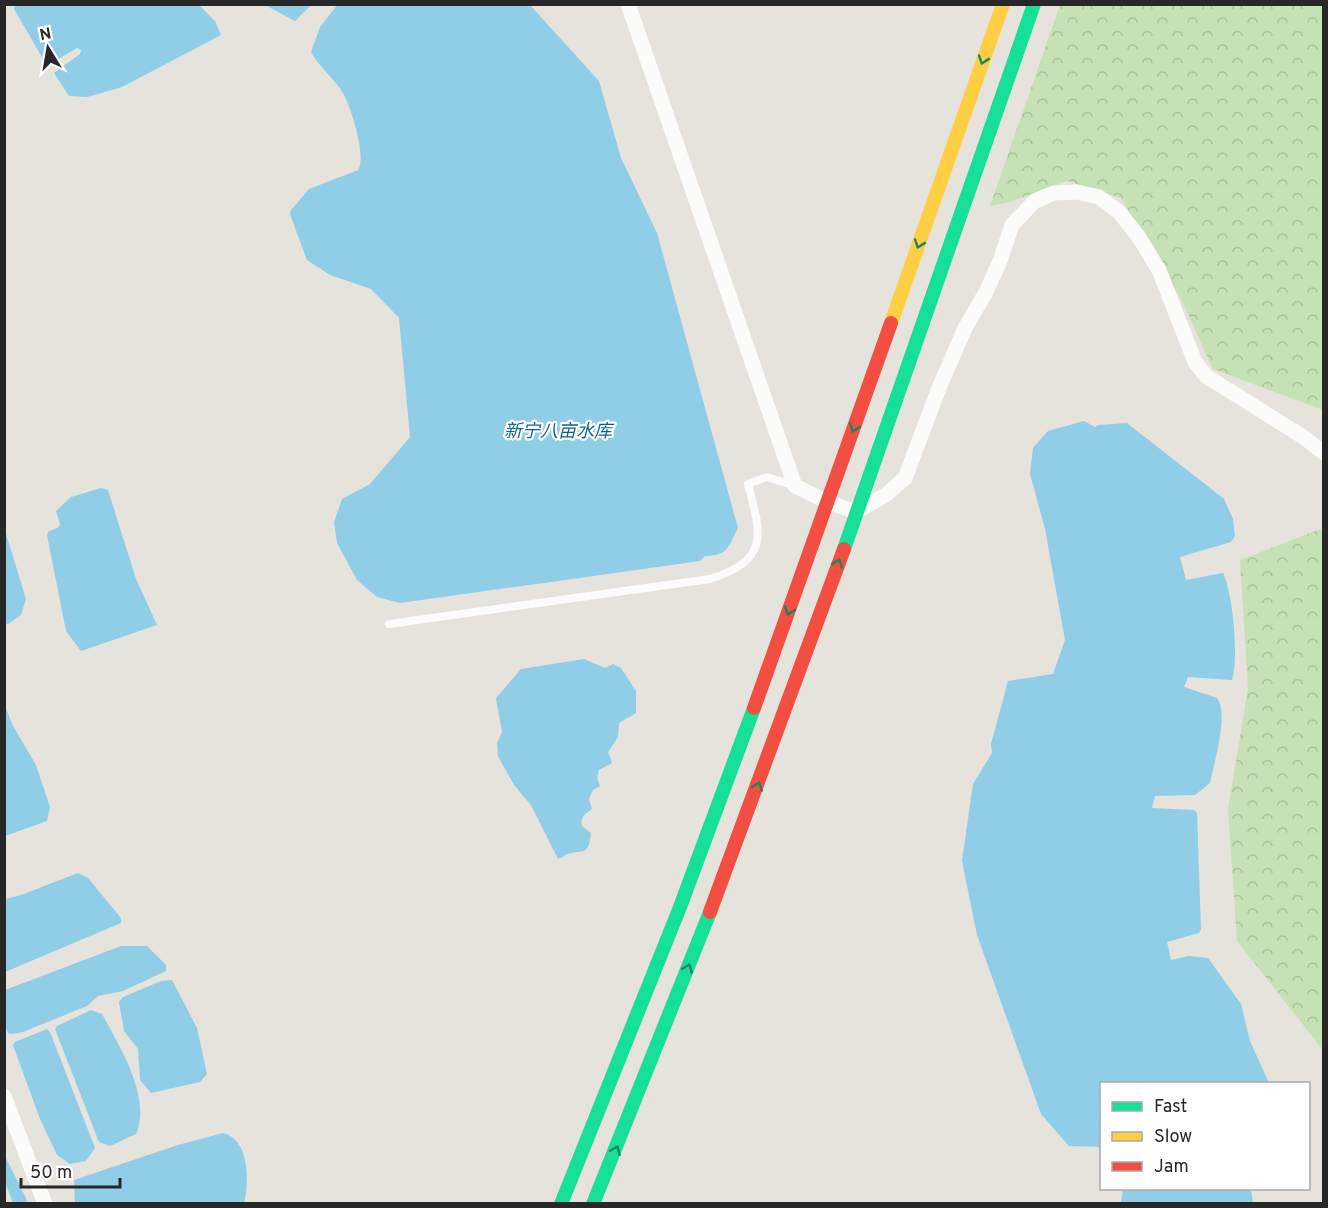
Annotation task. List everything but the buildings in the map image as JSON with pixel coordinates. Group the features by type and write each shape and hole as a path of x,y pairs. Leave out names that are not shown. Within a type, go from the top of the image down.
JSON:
{"main road":[{"path":"561,1203 609,1091 737,757 1003,4"},
{"path":"593,1203 636,1102 770,756 1034,4"}],"street":[{"path":"628,4 795,486 856,512 887,494 905,478 939,388 965,328 986,292 1012,225 1035,201 1053,193 1077,192 1099,197 1119,212 1138,236 1159,270 1195,362 1206,376 1305,438 1323,453"},
{"path":"4,1096 45,1203"}],"lane":[{"path":"389,624 710,579 726,574 743,565 753,552 758,538 758,524 748,484 766,477 795,486"}],"green space":[{"path":"1060,5 1323,5 1323,410 1213,369 1182,301 1121,198 1067,181 1010,202 990,206"},
{"path":"1323,528 1323,1050 1237,941 1228,810 1248,689 1240,560"}],"water":[{"path":"15,4 199,5 215,21 221,35 122,87 87,97 69,96 54,73 80,54 81,50 77,48 50,64 46,64 14,9"},
{"name":"新宁八亩水库","path":"338,4 530,5 599,81 621,158 657,233 738,528 723,552 705,556 700,561 400,603 377,597 357,580 337,543 334,522 342,499 370,484 410,437 399,318 371,289 330,275 307,260 290,214 309,189 358,170 360,164 361,154 357,132 343,93 311,52 320,27"},
{"path":"265,5 311,5 295,21"},
{"path":"1084,421 1095,427 1127,423 1224,499 1233,519 1235,536 1231,542 1180,557 1186,580 1223,573 1232,610 1235,657 1232,680 1188,677 1184,687 1217,698 1220,705 1222,715 1220,739 1210,783 1195,795 1155,796 1152,808 1194,810 1197,813 1201,929 1199,933 1167,942 1171,960 1189,956 1208,958 1241,1004 1250,1041 1269,1082 1100,1082 1100,1147 1069,1146 1041,1114 977,935 962,861 973,784 992,753 991,744 1008,681 1053,674 1065,640 1045,529 1030,474 1033,448 1048,431"},
{"path":"101,488 108,490 136,579 157,625 81,651 66,631 47,535 48,532 59,527 56,511 71,497"},
{"path":"4,527 26,599 21,615 8,624 4,623"},
{"path":"584,659 605,668 613,664 621,668 636,691 636,713 619,723 618,737 608,752 612,763 599,770 597,778 600,786 593,790 589,799 592,809 582,820 582,826 591,833 587,849 558,859 531,805 514,785 498,756 497,743 502,732 496,698 521,669"},
{"path":"5,706 13,726 36,765 50,807 47,821 5,836"},
{"path":"78,873 88,878 121,918 121,923 5,972 5,899"},
{"path":"121,946 147,946 166,965 166,971 123,991 98,996 87,1006 23,1032 8,1033 5,1026 5,990"},
{"path":"172,980 197,1028 207,1074 200,1082 151,1093 140,1080 138,1049 124,1031 119,1002 123,997 161,981"},
{"path":"91,1010 102,1014 117,1041 137,1088 140,1104 140,1120 136,1134 110,1146 99,1142 55,1029"},
{"path":"47,1029 95,1148 86,1161 70,1164 57,1155 40,1119 13,1045 15,1042"},
{"path":"223,1133 232,1137 238,1144 246,1163 247,1184 244,1203 75,1203 74,1180 178,1145"},
{"path":"4,1154 27,1203 13,1203 5,1182"},
{"path":"1123,1190 1251,1190 1253,1203 1121,1203"}],"traffic: fast":[{"path":"844,549 1034,4"},
{"path":"561,1204 680,907 754,708"},
{"path":"593,1204 710,912"}],"traffic: slow":[{"path":"891,323 1003,4"}],"traffic: jam":[{"path":"754,708 891,323"},
{"path":"710,912 844,549"}]}
